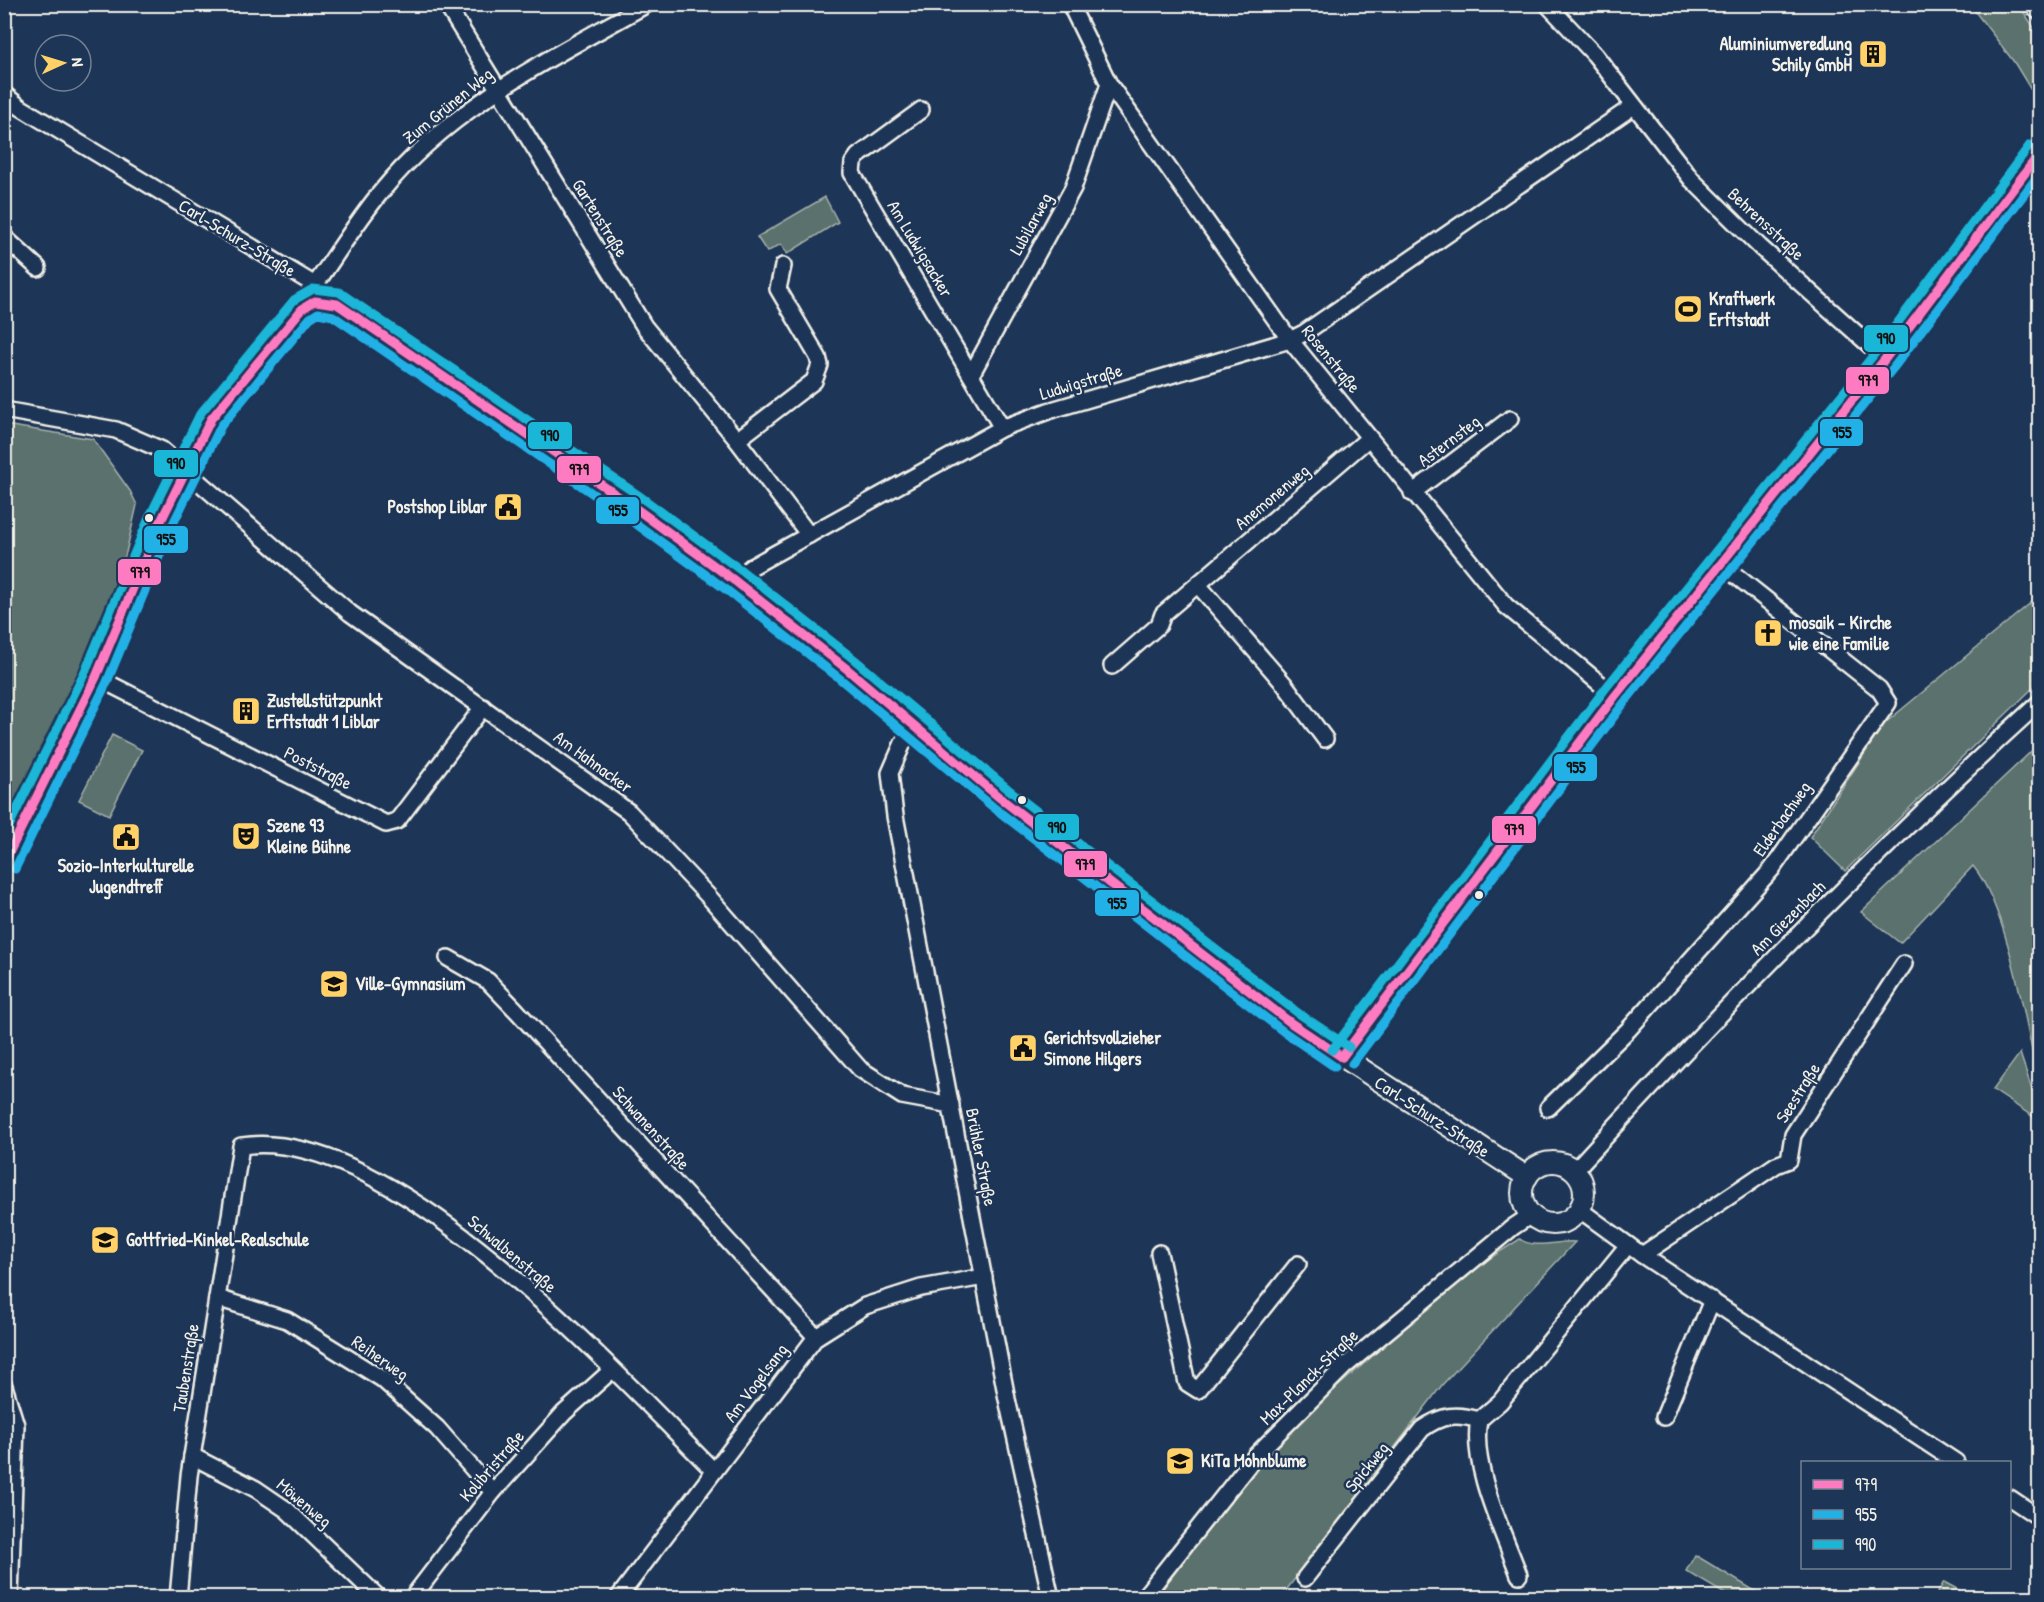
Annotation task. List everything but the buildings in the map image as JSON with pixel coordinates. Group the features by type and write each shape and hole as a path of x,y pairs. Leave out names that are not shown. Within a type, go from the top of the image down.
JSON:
{"street":[{"name":"Gartenstraße","path":"446,4 644,326 737,440 809,535"},
{"name":"Zum Grünen Weg","path":"315,293 381,192 443,130 498,88 647,4"},
{"name":"Rosenstraße","path":"1070,4 1109,84 1290,340 1412,494 1506,606 1615,696"},
{"name":"Behrensstraße","path":"1547,4 1595,56 1632,107 1692,180 1760,247 1885,359"},
{"name":"Lubilarweg","path":"971,375 1073,188 1109,84"},
{"name":"Carl-Schurz-Straße","path":"4,94 20,107 315,293 337,304 631,505 735,581 847,669 914,728 1000,798 1272,1008 1342,1057 1527,1177"},
{"name":"Ludwigstraße","path":"735,581 752,567 1002,428 1048,411 1290,340 1304,333 1632,107"},
{"name":"Am Ludwigsacker","path":"921,110 858,156 853,163 852,173 1002,428"},
{"path":"1342,1057 1615,696 1885,359 2040,152"},
{"path":"4,237 38,268"},
{"path":"737,440 814,381 818,374 818,357 778,289 783,266"},
{"path":"4,864 96,677 184,470 211,419 315,293"},
{"name":"Am Hahnacker","path":"4,410 116,430 162,450 350,613 629,812 709,897 860,1069 902,1096 951,1106"},
{"name":"Asternsteg","path":"1412,494 1510,419"},
{"name":"Anemonenweg","path":"1112,666 1159,625 1164,614 1369,438"},
{"name":"Elderbachweg","path":"1548,1108 1628,1030 1772,869 1888,703 1880,689 1721,564"},
{"path":"1199,586 1285,685 1325,739"},
{"name":"Poststraße","path":"96,677 386,824 397,821 483,707"},
{"name":"Am Giezenbach","path":"1574,1171 1794,940 1969,766 2040,702"},
{"name":"Brühler Straße","path":"914,728 903,743 890,773 895,816 984,1277 1051,1598"},
{"name":"Schwanenstraße","path":"448,958 488,981 816,1337"},
{"name":"Seestraße","path":"1642,1255 1767,1171 1789,1160 1793,1135 1904,964"},
{"name":"Schwalbenstraße","path":"242,1146 259,1143 323,1155 371,1174 418,1204 504,1268 714,1471"},
{"name":"Taubenstraße","path":"178,1598 192,1456 242,1146"},
{"path":"1549,1163 1558,1163 1574,1171 1583,1186 1580,1210 1561,1223 1540,1222 1531,1215 1522,1197 1527,1177 1533,1170 1549,1163"},
{"path":"1580,1210 1642,1255 1954,1461"},
{"name":"Max-Planck-Straße","path":"1143,1598 1257,1454 1337,1374 1424,1300 1531,1215"},
{"path":"1519,1575 1483,1471 1475,1437 1479,1419 1500,1402 1628,1245"},
{"path":"1159,1253 1187,1383 1198,1390 1298,1264"},
{"name":"Am Vogelsang","path":"618,1598 816,1337 865,1306 921,1288 984,1277"},
{"name":"Reiherweg","path":"217,1298 288,1320 382,1379 436,1428 493,1492"},
{"path":"1664,1417 1712,1300"},
{"name":"Kolibristraße","path":"412,1598 493,1492 564,1413 612,1370"},
{"path":"4,1386 16,1425 10,1598"},
{"name":"Spickweg","path":"1305,1578 1422,1430 1437,1419 1450,1415 1479,1419"},
{"name":"Möwenweg","path":"192,1456 256,1489 287,1510 379,1598"},
{"path":"2011,1499 2040,1518"}],"green space":[{"path":"1970,5 2019,5 2039,35 2039,103 2014,62"},
{"path":"825,197 838,222 787,254 781,244 767,252 757,237"},
{"path":"5,425 93,439 130,491 137,505 119,583 5,841"},
{"path":"2039,596 2039,682 1845,871 1810,837 1884,724"},
{"path":"112,735 142,750 109,815 79,800"},
{"path":"2039,744 2039,1085 2015,970 2006,939 1985,885 1973,866 1900,943 1861,912"},
{"path":"2020,1053 2039,1111 2035,1118 1993,1090"},
{"path":"1520,1239 1532,1244 1575,1242 1442,1385 1281,1597 1156,1598 1197,1543 1292,1427 1401,1331 1490,1258"},
{"path":"1695,1555 1765,1597 1730,1597 1686,1571"},
{"path":"1944,1582 1972,1597 1935,1597"}],"transit line":[{"name":"990","path":"1332,1050 1605,689 1876,352 2030,145"},
{"name":"979","path":"1342,1057 1615,696 1885,359 2040,153"},
{"name":"955","path":"1352,1064 1624,703 1894,367 2040,173"},
{"name":"990","path":"4,836 85,672 149,518 200,414 294,300 313,289 339,292 638,495 742,571 855,660 1008,789 1298,1013 1349,1047"},
{"name":"979","path":"4,863 96,677 160,523 211,419 302,309 315,301 337,304 631,505 735,581 847,669 1000,798 1291,1023 1342,1057"},
{"name":"955","path":"15,869 107,682 171,528 221,426 310,318 318,313 333,316 624,515 728,591 839,678 993,807 1284,1032 1335,1067"}],"place":[{"name":"Aluminiumveredlung Schily GmbH","path":"1873,54"},
{"name":"Kraftwerk Erftstadt","path":"1688,309"},
{"name":"Postshop Liblar","path":"508,507"},
{"name":"mosaik - Kirche wie eine Familie","path":"1768,633"},
{"name":"Zustellstützpunkt Erftstadt 1 Liblar","path":"246,711"},
{"name":"Szene 93 Kleine Bühne","path":"246,836"},
{"name":"Sozio-Interkulturelle Jugendtreff","path":"126,837"},
{"name":"Ville-Gymnasium","path":"334,984"},
{"name":"Gerichtsvollzieher Simone Hilgers","path":"1023,1048"},
{"name":"Gottfried-Kinkel-Realschule","path":"105,1240"},
{"name":"KiTa Mohnblume","path":"1180,1461"}]}
